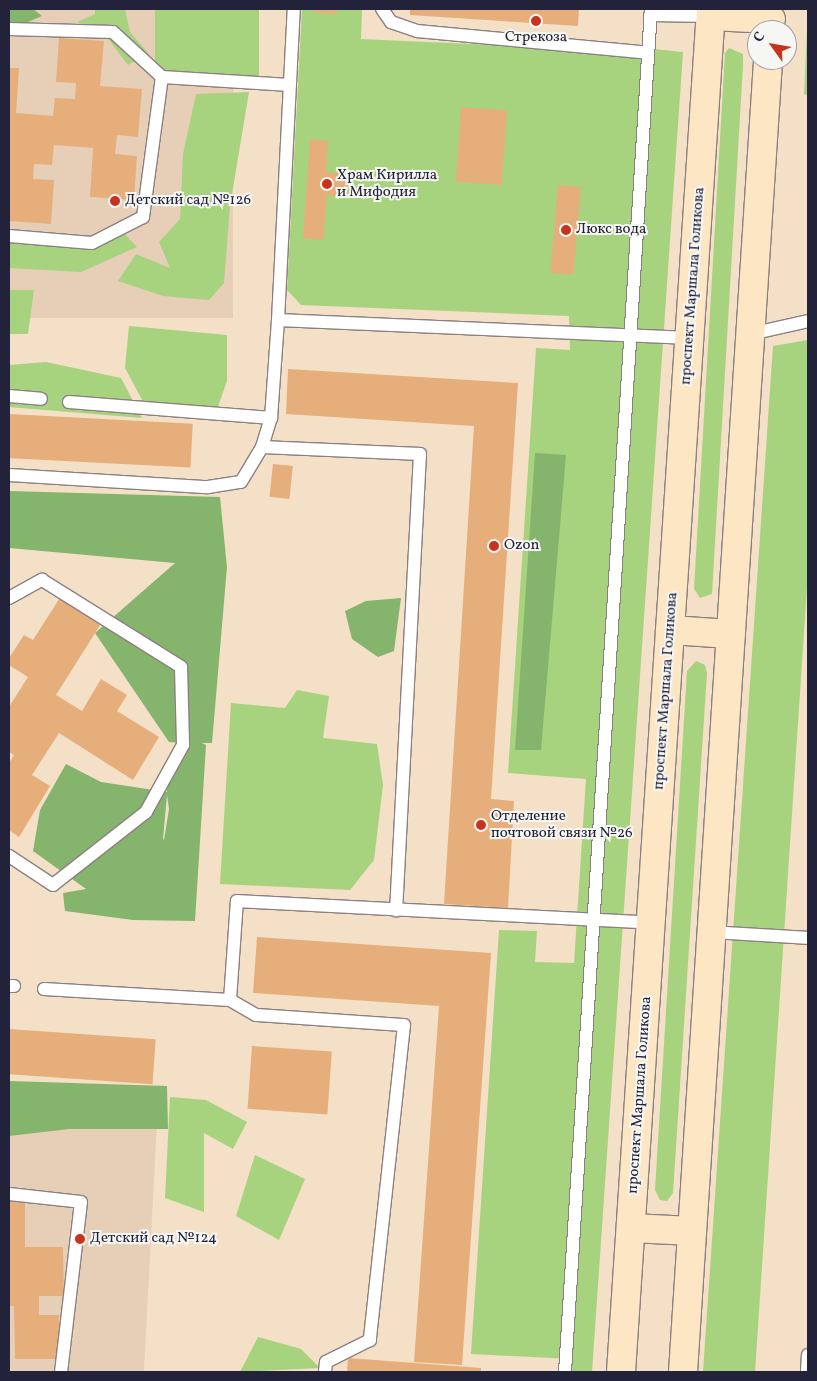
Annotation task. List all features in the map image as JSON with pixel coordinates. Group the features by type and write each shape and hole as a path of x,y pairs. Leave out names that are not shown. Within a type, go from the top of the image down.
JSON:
{"main road":[{"path":"711,12 771,19"},
{"name":"проспект Маршала Голикова","path":"621,1372 711,12"},
{"path":"682,1372 767,70"},
{"path":"670,630 730,634"},
{"path":"631,1228 692,1231"}],"lane":[{"path":"9,475 208,488 240,482 262,447 271,418 294,9"},
{"path":"382,9 391,22 417,31 648,53"},
{"path":"565,1372 591,919 633,337 651,12 711,12"},
{"path":"9,29 112,32 162,77 290,85"},
{"path":"9,236 92,243 143,217 162,77"},
{"path":"278,320 690,338"},
{"path":"750,334 808,321"},
{"path":"9,396 41,399"},
{"path":"69,402 271,418"},
{"path":"262,447 420,454 396,910"},
{"path":"9,598 42,580 181,667 183,746 146,812 53,885 9,856"},
{"path":"230,1000 237,901 651,923"},
{"path":"711,932 808,938"},
{"path":"44,990 230,1000 256,1015 404,1025 370,1340 326,1362 325,1372"},
{"path":"9,1194 81,1202 61,1372"},
{"path":"807,1372 808,1355"}],"shaded area":[{"name":"Детский сад №126","path":"9,9 233,9 233,318 9,318"},
{"name":"Детский сад №124","path":"9,1099 158,1107 144,1372 9,1372"}],"green space":[{"path":"9,9 33,9 42,16 9,30"},
{"path":"95,9 125,9 130,32 148,53 128,65 109,40 77,22 95,14"},
{"path":"155,9 259,9 259,82 155,82"},
{"path":"302,9 362,9 361,39 580,49 614,45 683,52 592,1372 571,1372 571,1359 471,1354 499,930 537,931 535,962 574,963 586,779 508,773 536,348 570,350 569,316 301,305 287,290"},
{"path":"808,9 808,94 804,95"},
{"path":"729,48 743,54 743,65 712,594 700,598 694,589 725,53"},
{"path":"249,92 230,206 224,283 209,300 163,296 118,281 136,254 170,268 159,242 180,219 183,154 196,94"},
{"path":"116,225 137,247 81,272 9,268 9,237 75,248"},
{"path":"9,290 34,290 28,334 9,334"},
{"path":"129,326 227,335 227,381 215,415 147,409 125,368"},
{"path":"808,340 808,572 755,1372 703,1372 773,346"},
{"path":"46,362 121,378 142,418 9,407 9,365"},
{"path":"535,453 566,455 541,750 515,750"},
{"path":"9,491 220,497 227,567 212,743 202,743 206,745 195,921 133,920 65,911 63,893 86,889 33,851 40,810 66,764 101,782 167,792 164,770 181,743 169,742 95,633 175,563 9,548","holes":["167,795 169,809 164,840"]},
{"path":"401,598 394,651 378,657 352,639 345,611 366,601"},
{"path":"696,661 705,665 707,673 673,1193 667,1201 660,1200 655,1190 687,671"},
{"path":"297,690 329,696 323,738 377,744 383,785 374,860 350,890 220,884 231,703 285,708"},
{"path":"9,1081 167,1086 168,1129 69,1129 9,1136"},
{"path":"170,1097 206,1100 247,1122 233,1149 204,1133 204,1212 165,1198"},
{"path":"255,1155 305,1179 279,1240 236,1216"},
{"path":"258,1337 301,1349 320,1368 240,1372"}],"building":[{"path":"313,9 337,9 337,14 313,12"},
{"name":"Стрекоза","path":"410,9 579,9 578,26 410,15"},
{"path":"59,38 104,41 100,86 142,89 138,137 117,135 115,154 137,156 134,200 90,197 93,148 54,145 52,165 34,164 33,179 54,180 51,224 9,221 9,68 19,68 16,113 53,116 55,98 75,99 76,83 56,82"},
{"path":"461,107 507,110 502,185 456,182"},
{"name":"Храм Кирилла и Мифодия","path":"310,139 328,141 326,172 348,174 347,197 327,195 323,240 303,238"},
{"name":"Люкс вода","path":"558,185 581,187 573,275 550,273"},
{"path":"288,369 518,383 491,799 514,801 508,908 444,904 474,426 286,414"},
{"path":"9,414 193,424 190,468 9,458"},
{"path":"273,464 293,466 289,499 270,497"},
{"path":"61,596 102,622 56,695 82,711 101,679 127,695 117,711 159,737 133,780 59,733 32,775 50,786 19,837 9,830 9,763 14,755 9,752 9,707 28,677 9,665 9,658 24,635 33,640"},
{"path":"257,937 491,953 462,1365 414,1362 439,1006 253,993"},
{"path":"9,1029 156,1039 153,1084 9,1074"},
{"path":"252,1046 332,1052 327,1114 248,1109"},
{"path":"25,1198 25,1247 63,1247 64,1296 39,1296 39,1315 59,1315 59,1359 15,1359 14,1306 9,1306 9,1199"},
{"path":"348,1358 481,1368 481,1372 347,1372"}],"place":[{"name":"Стрекоза","path":"536,21"},
{"name":"Храм Кирилла и Мифодия","path":"327,184"},
{"name":"Детский сад №126","path":"115,201"},
{"name":"Люкс вода","path":"566,230"},
{"name":"Ozon","path":"494,546"},
{"name":"Отделение почтовой связи №26","path":"481,825"},
{"name":"Детский сад №124","path":"80,1239"}]}
